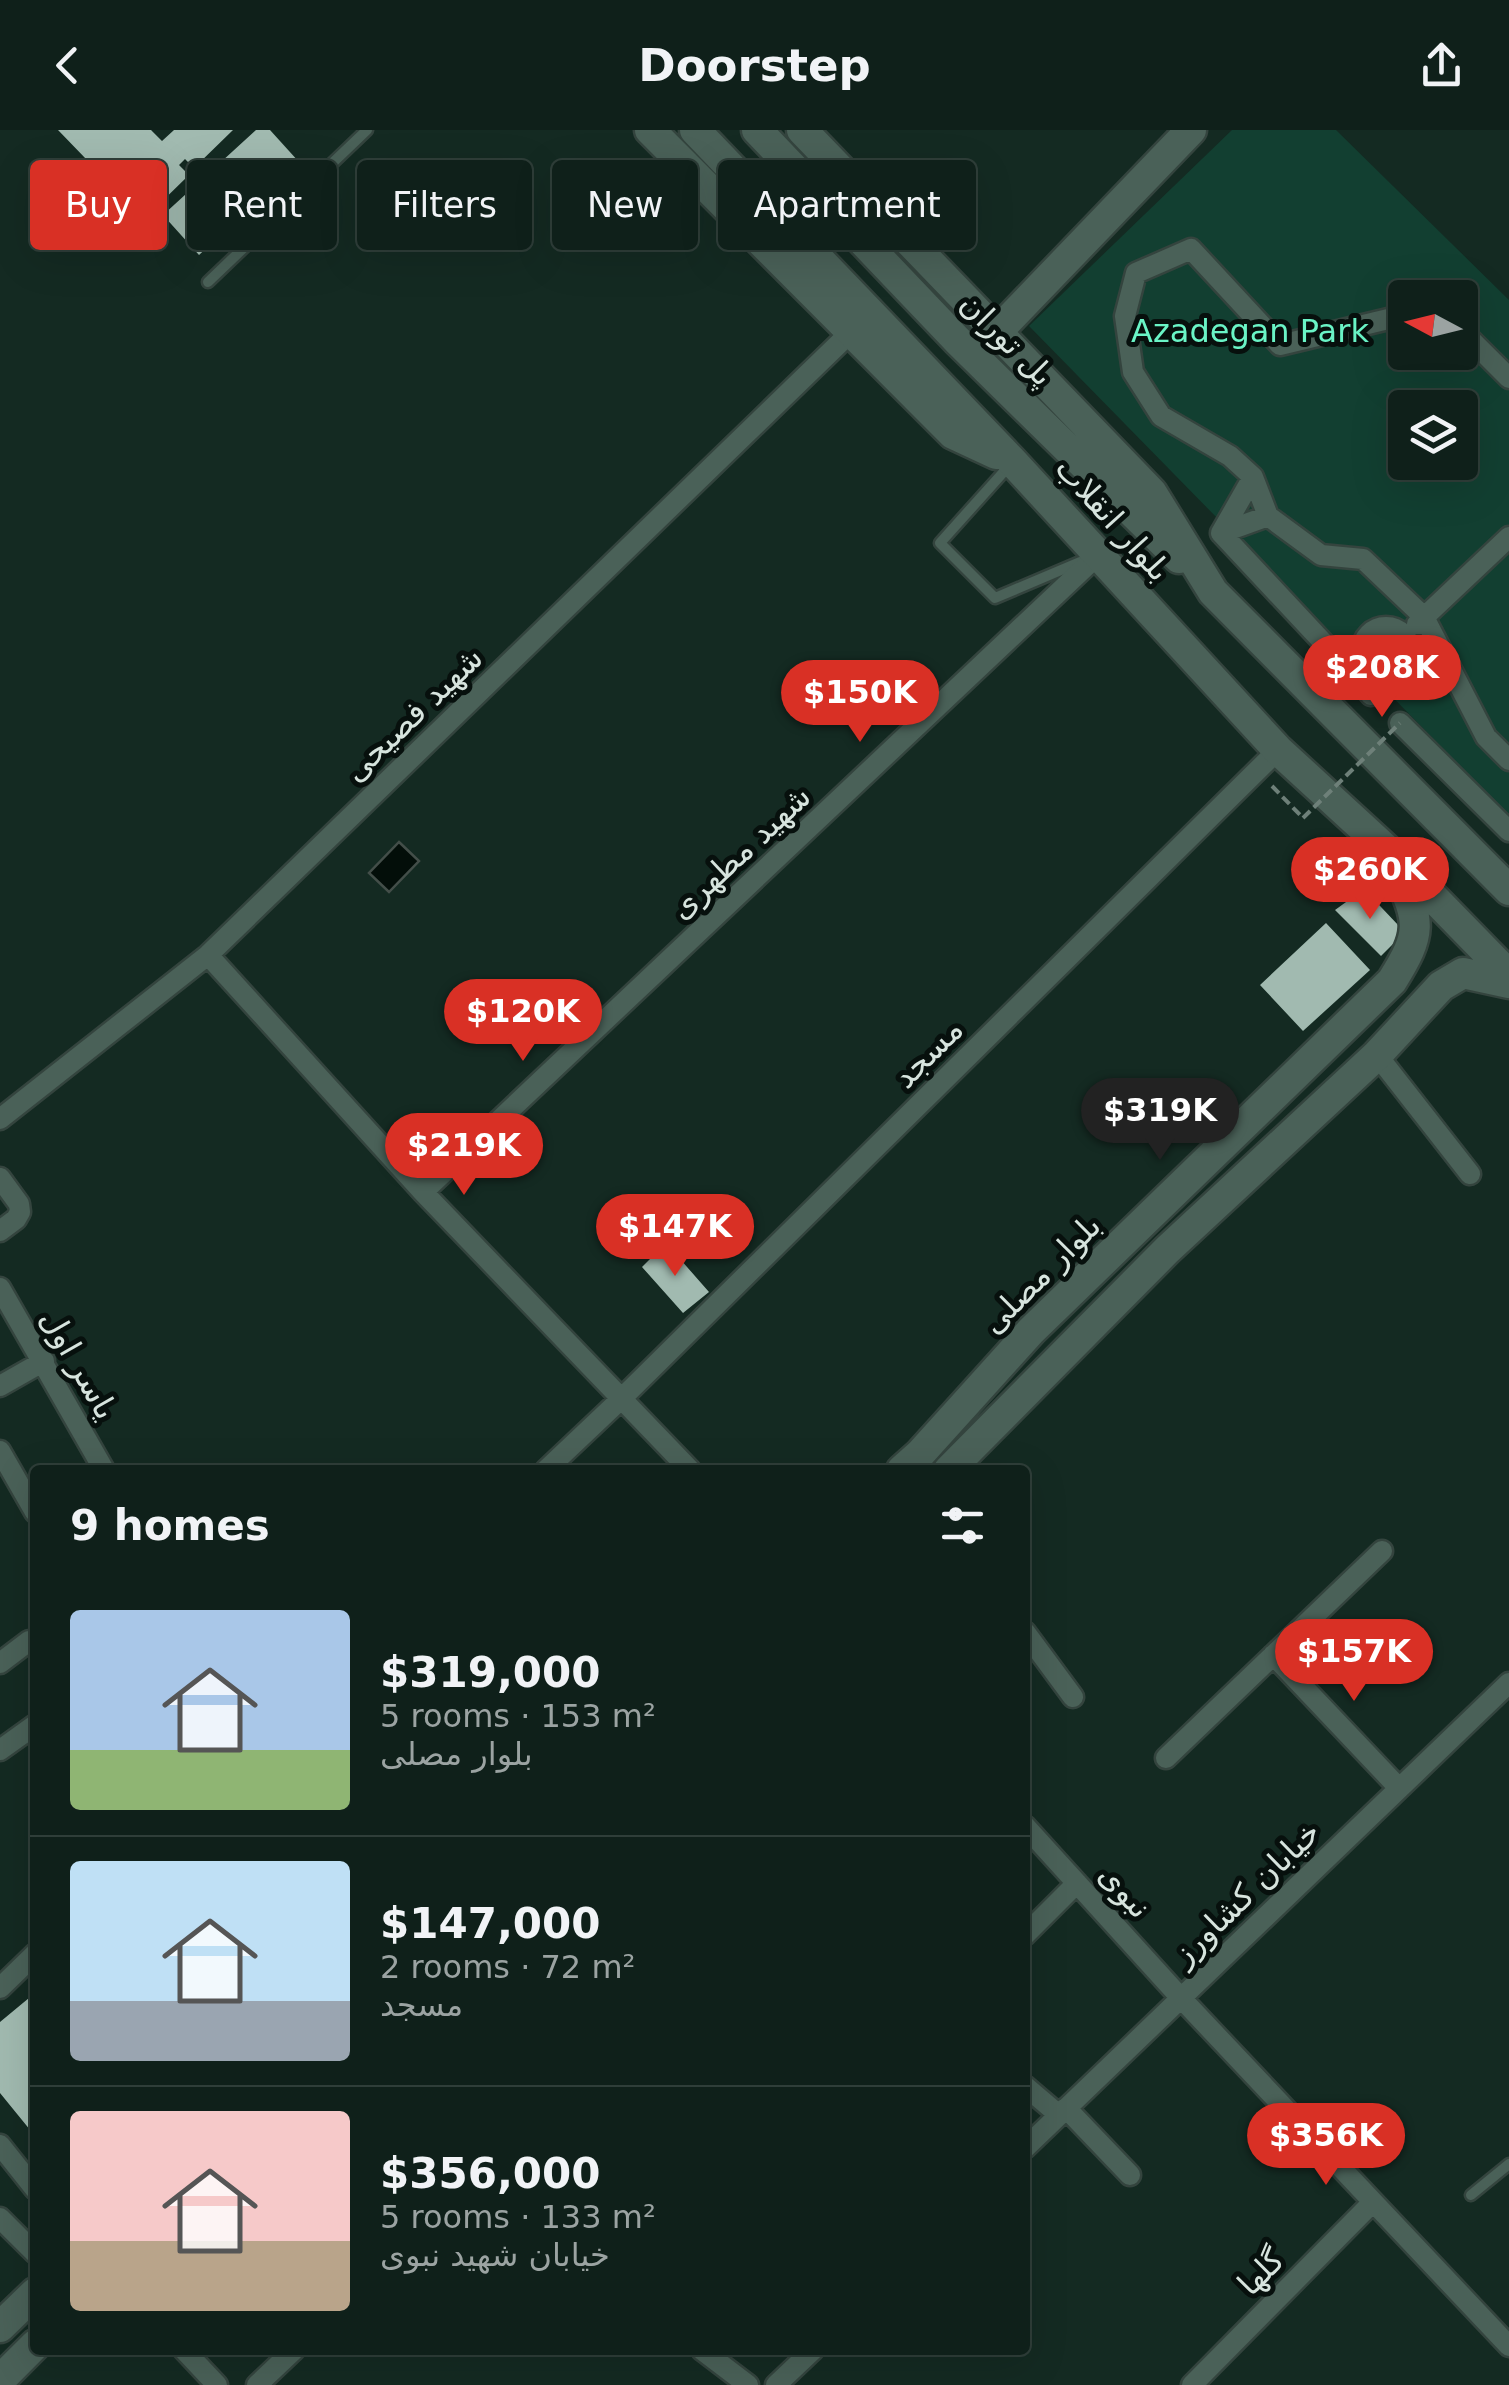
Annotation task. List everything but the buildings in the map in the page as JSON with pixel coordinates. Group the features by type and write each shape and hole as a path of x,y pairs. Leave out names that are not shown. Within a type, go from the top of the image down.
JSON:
{"main road":[{"name":"بلوار انقلاب","path":"650,130 953,434 1012,461 1278,750 1388,851 1509,975"},
{"path":"694,130 1012,461"},
{"name":"پل توران","path":"757,130 957,340 1213,592"},
{"name":"بلوار انقلاب","path":"802,130 1152,492 1213,592 1509,890"},
{"path":"996,333 1191,130"},
{"name":"بلوار مصلی","path":"908,1465 1030,1331 1392,980 1414,938 1414,908 1388,851"},
{"path":"954,1465 1167,1250 1377,1055 1441,986 1462,973 1509,983"},
{"path":"0,2327 30,2299"},
{"path":"0,2380 30,2350"}],"street":[{"path":"1388,320 1280,345 1192,250 1136,274 1124,316 1133,372 1161,416 1230,456 1253,478 1268,516 1322,555 1363,559 1424,616 1486,736 1509,760"},
{"name":"شهید فصیحی","path":"0,1119 208,955 850,332"},
{"path":"1478,347 1509,378"},
{"path":"1221,532 1253,478"},
{"path":"1221,532 1268,516"},
{"path":"1221,532 1355,663 1371,695"},
{"path":"1404,636 1509,537"},
{"name":"شهید مطهری","path":"424,1192 1098,555"},
{"path":"1392,627 1408,642 1409,658 1399,671 1384,675 1355,663 1365,638 1377,628 1392,627"},
{"path":"1400,722 1509,831"},
{"name":"مسجد","path":"551,1465 1278,750"},
{"path":"208,955 424,1192 685,1465"},
{"path":"1377,1055 1470,1174"},
{"path":"0,1178 19,1204 20,1212 0,1231"},
{"name":"یاسر اول","path":"0,1288 101,1465"},
{"path":"0,1386 44,1361"},
{"path":"0,1451 30,1503"},
{"path":"1166,1758 1382,1551"},
{"path":"1030,1639 1073,1697"},
{"path":"0,1662 29,1641"},
{"path":"1273,1655 1399,1788"},
{"name":"خیابان کشاورز","path":"1030,2143 1509,1683"},
{"path":"0,1750 30,1729"},
{"name":"نبوی","path":"1030,1832 1509,2346"},
{"path":"1030,1930 1076,1883"},
{"path":"0,1988 30,1959"},
{"path":"1030,2089 1063,2111 1130,2175"},
{"path":"0,2144 30,2183"},
{"name":"گلها","path":"1192,2385 1374,2202"},
{"path":"0,2218 30,2248"},
{"path":"189,2355 217,2385"},
{"path":"257,2385 289,2355"},
{"path":"709,2355 748,2385"},
{"path":"776,2385 808,2355"}],"lane":[{"path":"208,282 368,130"},
{"path":"1012,461 940,543 995,598 1098,555"},
{"path":"1471,2195 1509,2164"}],"path":[{"path":"1285,798 1302,818 1400,722"}],"green space":[{"name":"Azadegan Park","path":"1232,130 1336,130 1509,300 1509,816 1029,326"}],"shaded area":[{"path":"399,842 419,861 389,892 369,873"}]}
